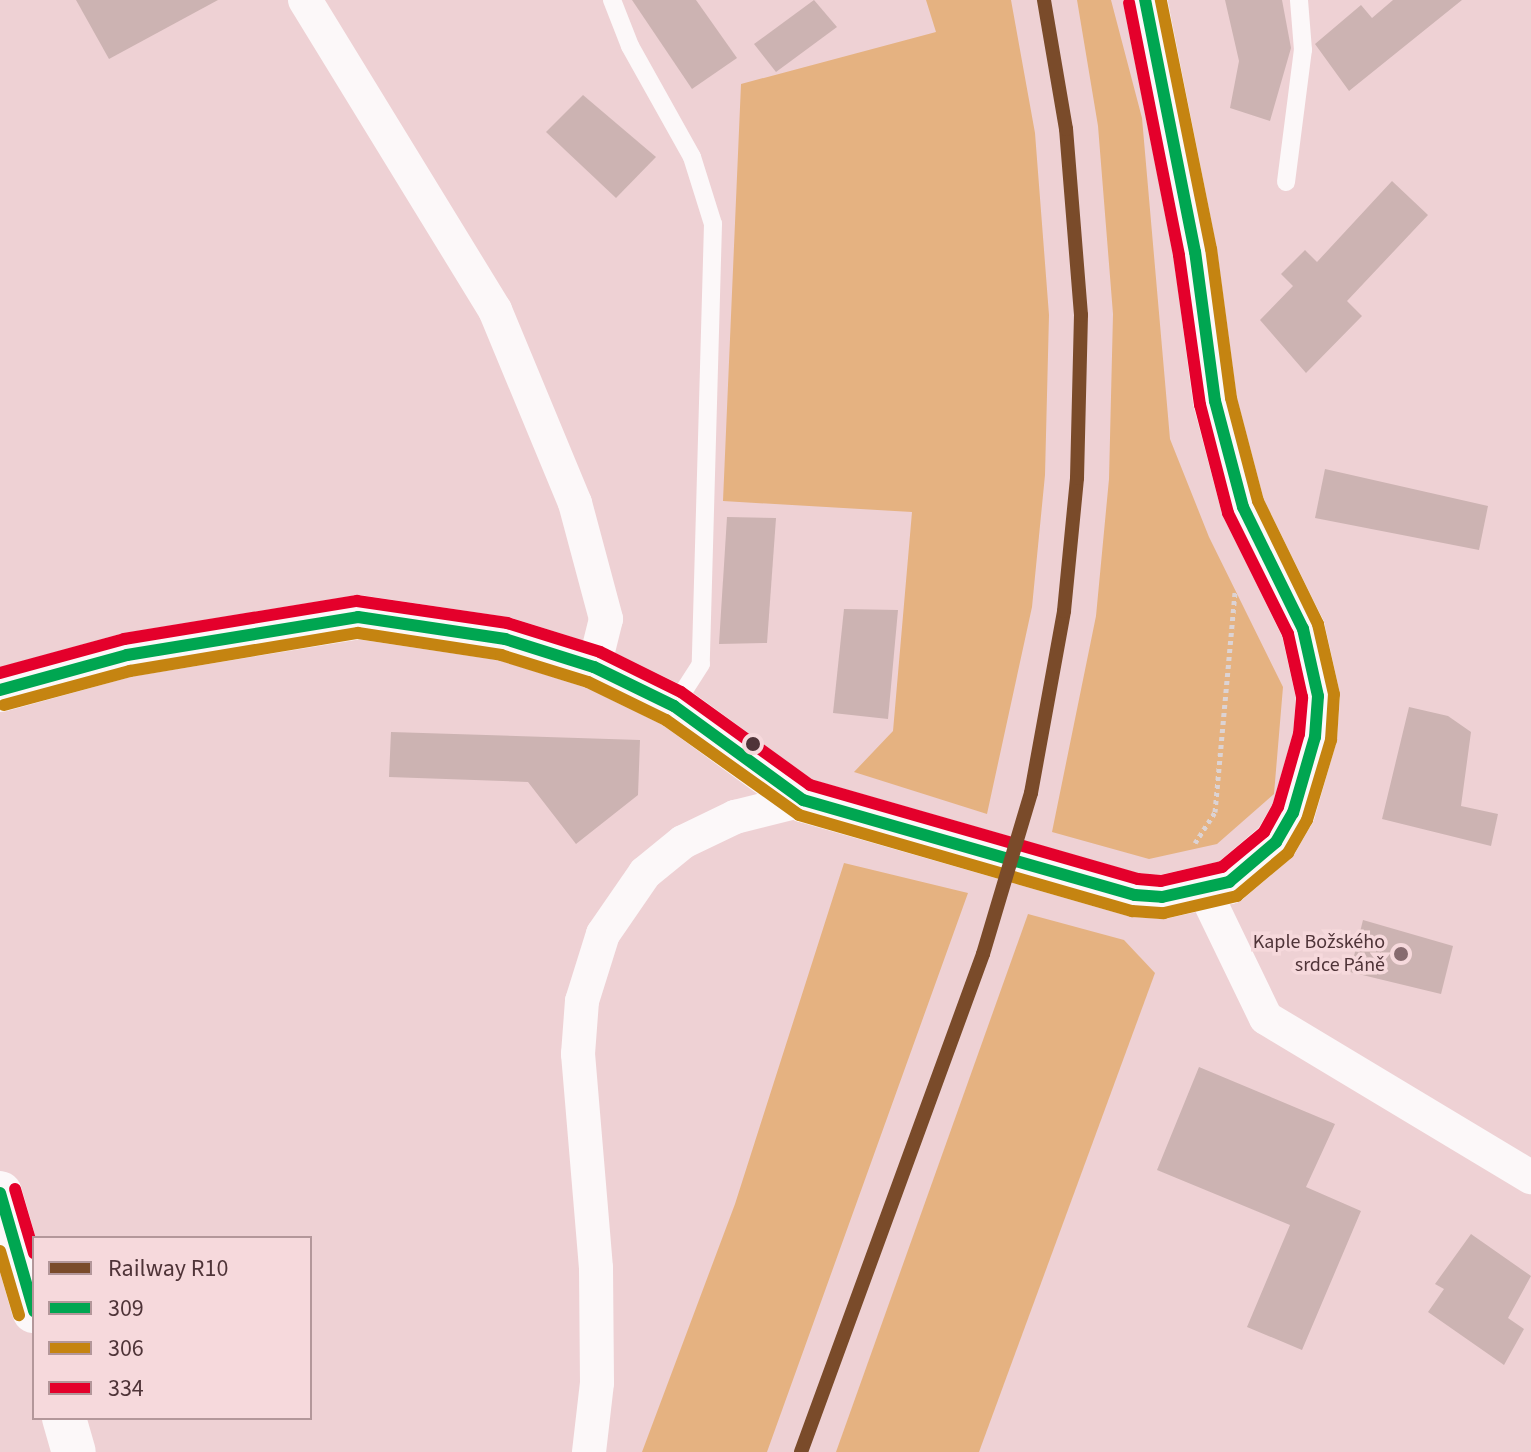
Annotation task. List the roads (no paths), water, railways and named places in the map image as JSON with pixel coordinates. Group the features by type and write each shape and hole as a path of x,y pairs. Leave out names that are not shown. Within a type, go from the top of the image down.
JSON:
{"street":[{"path":"305,0 495,310 575,503 606,619 594,667"},
{"path":"0,690 127,655 358,617 505,639 594,667 674,706 821,806 1167,894 1253,867 1293,813 1315,737 1318,696 1303,629 1243,507 1215,401 1195,252 1145,0"},
{"path":"589,1452 597,1383 596,1268 578,1054 582,1001 603,934 645,873 683,842 735,817 821,806"},
{"path":"1167,894 1266,1018 1531,1177"},
{"path":"0,1193 32,1304"},
{"path":"65,1420 74,1452"}],"lane":[{"path":"612,0 630,46 692,157 713,224 701,664 674,706"},
{"path":"1286,182 1303,50 1299,0"}],"rail line":[{"name":"R10","path":"801,1452 983,954 1031,793 1064,611 1077,478 1081,315 1066,129 1044,0"}],"place":[{"name":"Kaple Božského srdce Páně","path":"1401,954"}]}
